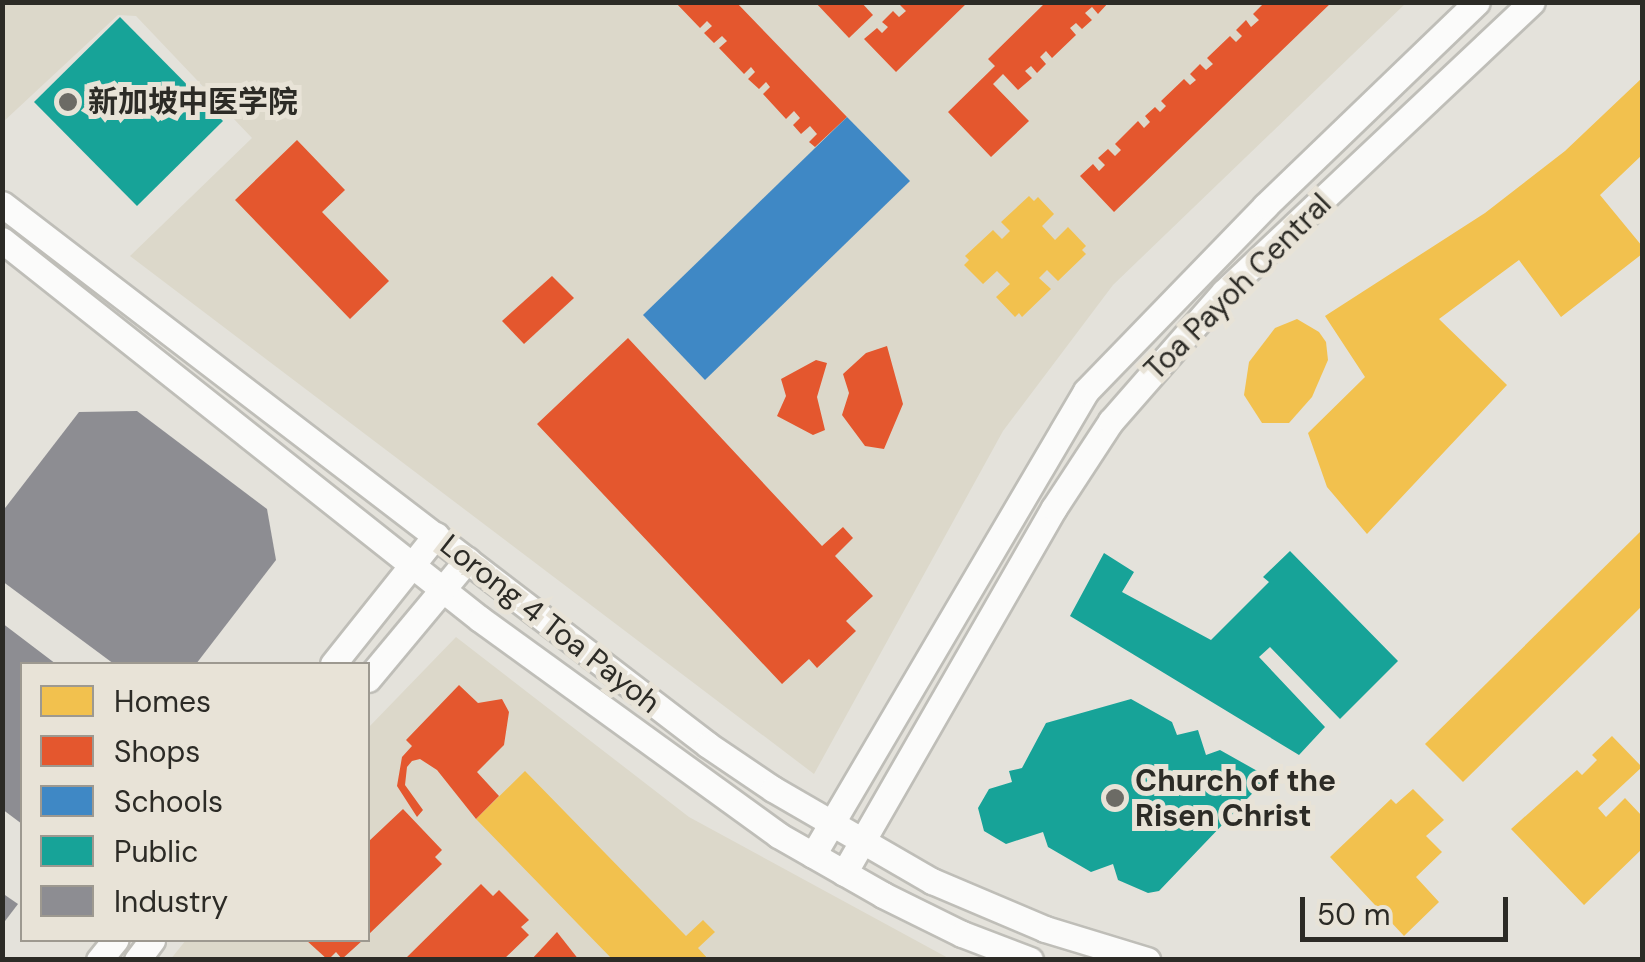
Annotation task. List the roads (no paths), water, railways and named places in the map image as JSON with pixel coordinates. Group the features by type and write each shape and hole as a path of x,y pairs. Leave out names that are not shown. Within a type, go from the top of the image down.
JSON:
{"street":[{"name":"Toa Payoh Central","path":"813,855 1086,391 1252,218 1477,2"},
{"name":"Toa Payoh Central","path":"844,873 1054,508 1111,421 1224,292 1532,2"},
{"name":"Lorong 4 Toa Payoh","path":"2,204 708,745 932,881 1045,929 1147,960"},
{"name":"Lorong 4 Toa Payoh","path":"2,240 412,565 625,727 844,873 962,934 1030,960"},
{"path":"335,662 436,535"},
{"path":"370,677 468,560"}],"place":[{"name":"新加坡中医学院","path":"68,102"},
{"name":"Church of the Risen Christ","path":"1115,798"}]}
